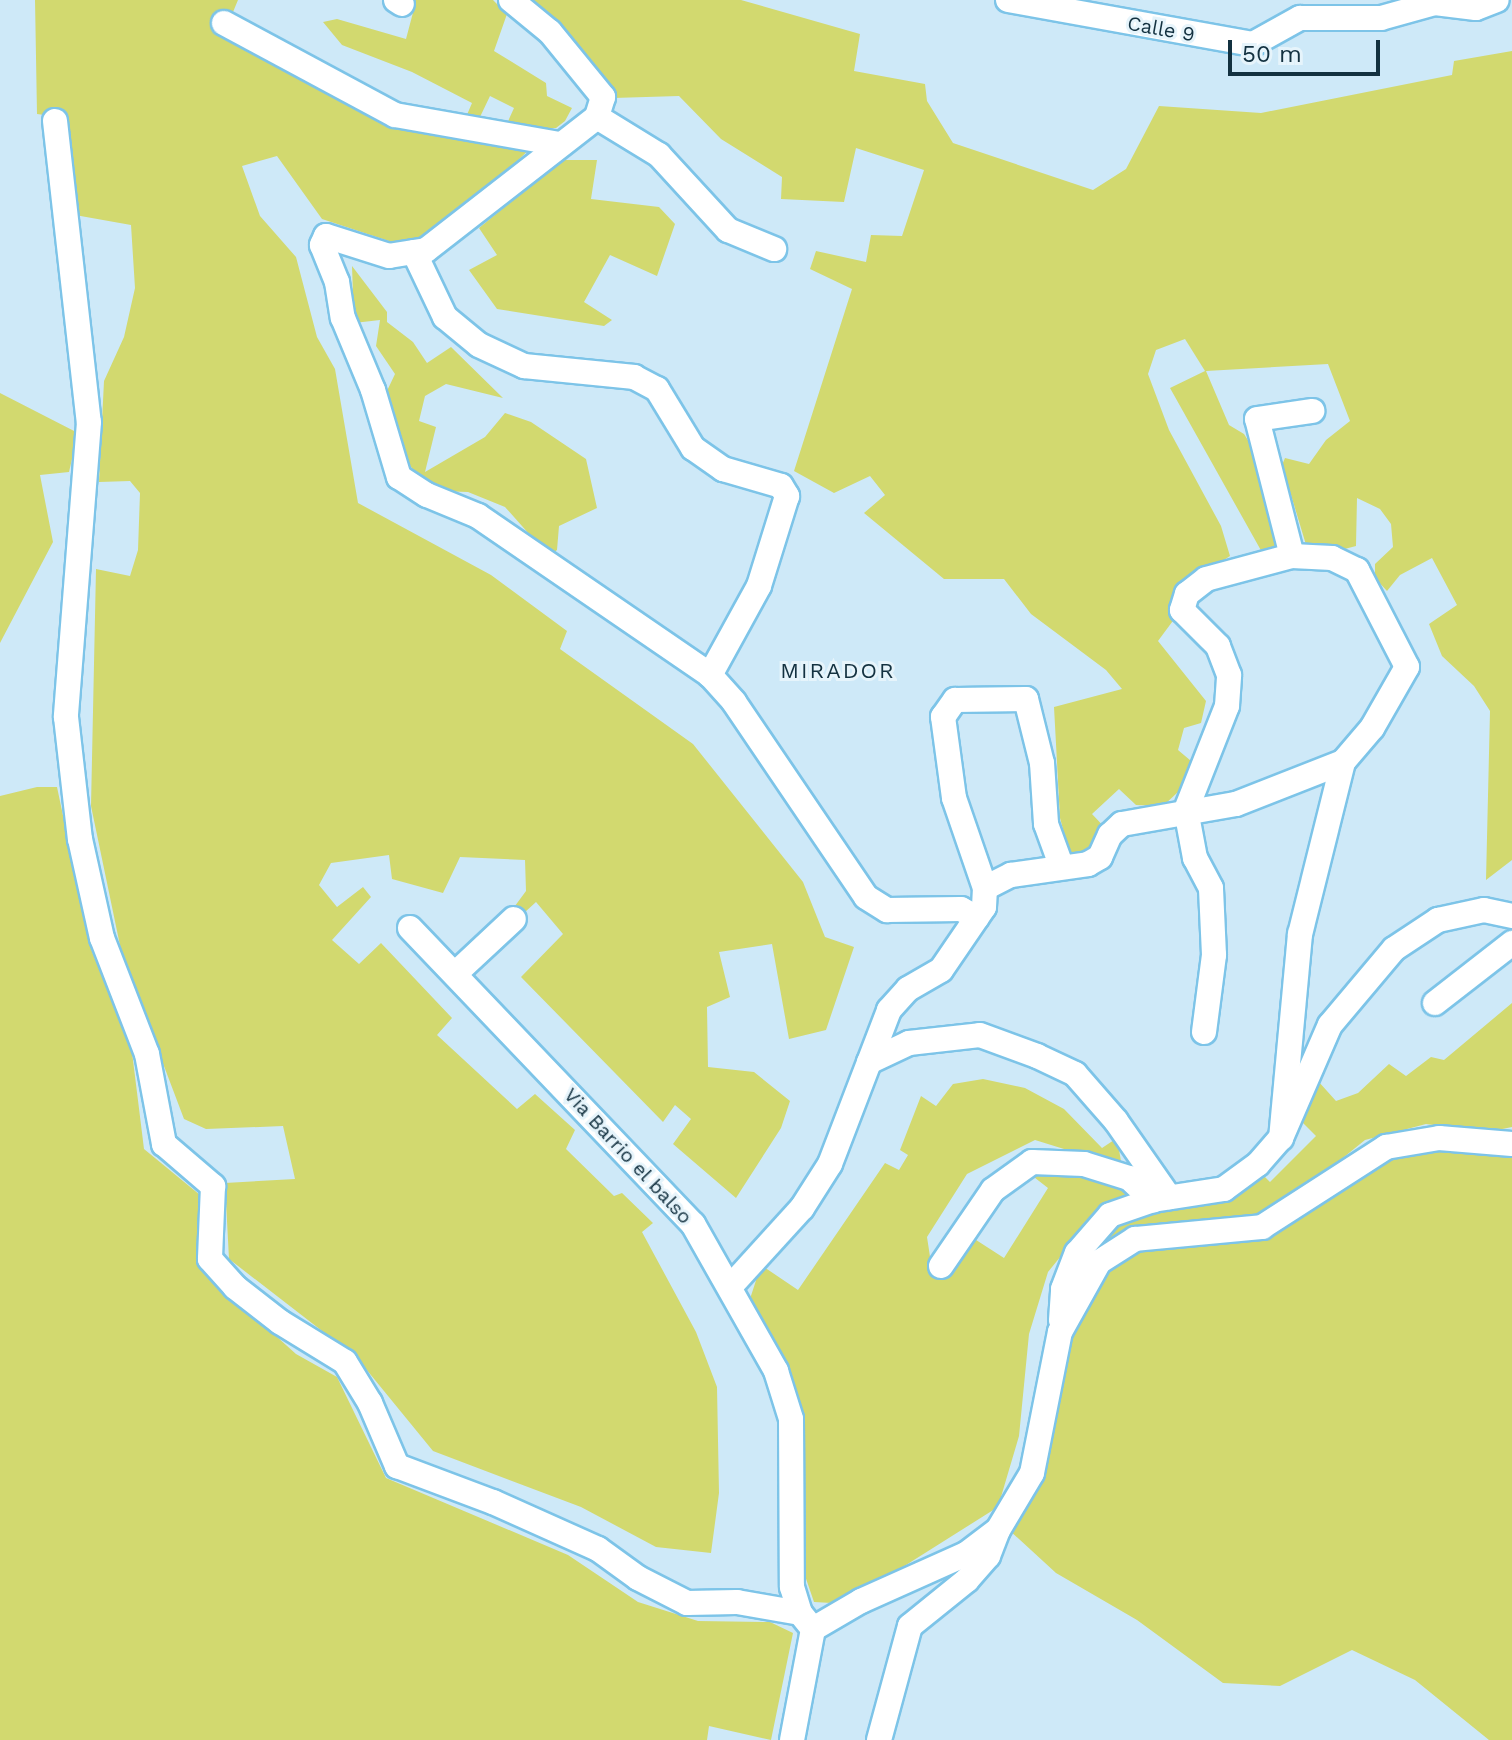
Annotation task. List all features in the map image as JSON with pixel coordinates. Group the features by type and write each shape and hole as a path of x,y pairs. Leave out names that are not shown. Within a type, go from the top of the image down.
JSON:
{"street":[{"path":"511,0 550,32 603,97 597,117 559,144 468,221 426,250 389,256 336,236 326,236 322,245 399,477 427,495 478,516 710,675 734,702 866,897 887,910 961,909 977,918"},
{"name":"Calle 9","path":"1008,0 1253,44 1300,18 1355,20 1435,3 1476,8 1497,0"},
{"path":"1355,20 1371,0"},
{"path":"224,23 395,115 559,144"},
{"path":"597,117 659,155 728,230 774,249"},
{"path":"55,121 89,422 66,717 80,839 102,938 147,1054 164,1144 213,1186 210,1259 235,1287 280,1322 345,1362 370,1403 397,1466 493,1502 598,1549 638,1578 687,1603 737,1602 807,1621 861,1601 966,1554 998,1530"},
{"path":"414,252 445,317 479,345 524,366 634,377 657,389 693,448 723,469 781,486 787,496 759,586 710,675"},
{"path":"1292,556 1257,419 1312,411"},
{"path":"1204,1032 1214,955 1212,901 1195,858 1186,810 1227,706 1229,675 1218,646 1182,610 1187,594 1206,579 1292,556 1346,562 1357,570 1407,667 1372,728 1343,762 1300,934 1281,1138"},
{"path":"730,1287 802,1208 830,1164 889,1010 908,989 941,970 984,907 985,888 954,798 943,717 955,700 1026,699 1042,763 1046,824 1061,865"},
{"path":"985,888 1011,875 1061,865 1088,864 1100,857 1110,835 1122,824 1186,810 1236,804 1343,762"},
{"path":"879,1740 910,1626 967,1580 988,1556 998,1530 1032,1473 1060,1332 1063,1289 1077,1253 1110,1215 1161,1199 1224,1189 1258,1164 1281,1138 1330,1025 1394,949 1438,920 1484,910 1512,916"},
{"path":"456,973 514,919"},
{"name":"Via Barrio el balso","path":"410,928 693,1224 730,1287 776,1371 791,1419 792,1587 807,1621"},
{"path":"1435,1003 1512,943"},
{"path":"869,1062 909,1043 980,1035 1037,1056 1075,1074 1116,1121 1161,1199"},
{"path":"1060,1332 1099,1262 1135,1239 1262,1227 1386,1147 1439,1138 1512,1144"},
{"path":"941,1266 993,1190 1032,1162 1084,1164 1129,1178 1161,1199"},
{"path":"792,1740 807,1621"}],"green space":[{"path":"35,0 238,0 233,12 216,20 394,125 536,143 465,211 418,238 392,242 322,219 277,156 242,166 260,216 296,257 317,337 335,369 358,503 491,575 567,631 560,649 693,744 803,882 825,937 854,947 826,1030 789,1039 772,944 719,952 730,997 707,1007 708,1067 754,1072 790,1101 781,1128 736,1198 673,1144 691,1119 675,1105 663,1122 521,977 563,934 536,902 524,913 512,910 526,891 525,860 460,857 443,893 392,879 389,855 331,863 319,885 337,907 363,887 371,897 332,940 359,964 381,943 452,1018 437,1035 517,1109 535,1094 575,1130 566,1149 614,1196 622,1193 653,1223 642,1232 696,1332 717,1387 719,1493 711,1553 656,1547 581,1507 433,1451 357,1358 229,1259 225,1183 295,1179 283,1126 206,1129 184,1119 122,955 91,806 96,569 130,576 138,550 140,493 130,481 99,482 104,381 124,337 135,288 131,225 75,215 67,118 37,114"},
{"path":"407,0 493,0 507,14 494,51 546,83 547,96 572,108 565,121 556,128 505,128 514,108 490,96 480,117 466,117 472,103 412,72 342,45 323,22 337,19 406,39 415,5"},
{"path":"527,0 741,0 860,34 854,71 925,84 927,101 953,143 1093,190 1126,169 1159,106 1261,113 1452,75 1454,61 1512,51 1512,860 1486,880 1490,711 1474,686 1442,656 1429,624 1457,605 1432,558 1400,575 1387,591 1375,578 1375,564 1393,547 1391,524 1380,509 1357,498 1356,546 1310,558 1282,465 1285,458 1309,464 1326,440 1350,421 1328,364 1206,371 1229,425 1244,434 1256,453 1282,549 1263,554 1170,388 1205,371 1185,339 1156,350 1148,374 1169,430 1221,526 1230,556 1184,586 1175,618 1158,641 1206,701 1201,723 1184,728 1178,750 1197,766 1193,778 1163,806 1136,805 1119,789 1092,814 1109,832 1101,844 1078,855 1069,851 1060,818 1054,707 1122,689 1106,670 1031,614 1004,579 944,579 864,513 885,495 870,476 834,493 794,471 852,289 810,269 816,251 866,262 871,235 902,236 924,170 856,148 844,202 781,199 782,177 721,139 679,96 613,98"},
{"path":"562,160 597,160 591,199 659,207 675,224 657,276 610,255 584,302 612,320 604,326 497,309 469,270 497,255 479,228"},
{"path":"352,266 387,312 387,322 413,342 427,363 451,347 503,398 446,384 425,396 419,421 436,427 425,472 485,437 505,413 531,422 586,459 597,508 559,526 557,550 551,555 531,547 530,535 505,507 468,492 439,491 413,470 402,452 386,393 395,374 376,346 380,320 354,323"},
{"path":"0,393 78,433 69,472 40,475 53,542 0,643"},
{"path":"37,787 57,787 91,949 132,1052 144,1149 200,1195 199,1267 296,1354 337,1377 386,1478 568,1555 638,1602 698,1621 770,1622 793,1633 771,1740 709,1726 707,1740 0,1740 0,796"},
{"path":"1512,1003 1512,1127 1488,1132 1426,1124 1365,1140 1302,1191 1267,1212 1072,1270 1111,1225 1260,1172 1270,1182 1316,1136 1300,1120 1318,1081 1336,1101 1358,1093 1389,1064 1406,1076 1431,1057 1444,1060"},
{"path":"983,1079 1025,1088 1064,1109 1102,1148 1117,1138 1122,1167 1035,1140 967,1174 927,1237 933,1276 944,1277 973,1238 1004,1258 1048,1188 1030,1174 1053,1167 1113,1177 1132,1194 1099,1209 1048,1272 1029,1334 1019,1436 998,1507 879,1582 832,1603 814,1602 802,1567 791,1380 749,1302 761,1265 798,1290 885,1163 899,1170 908,1155 900,1150 921,1096 936,1106 953,1084"},
{"path":"1441,1148 1512,1158 1512,1740 1489,1740 1415,1680 1352,1650 1280,1686 1223,1683 1137,1620 1056,1573 1008,1529 1081,1310 1110,1268 1142,1243 1237,1240 1372,1162"}],"district":[{"name":"MIRADOR","path":"838,671"}]}
